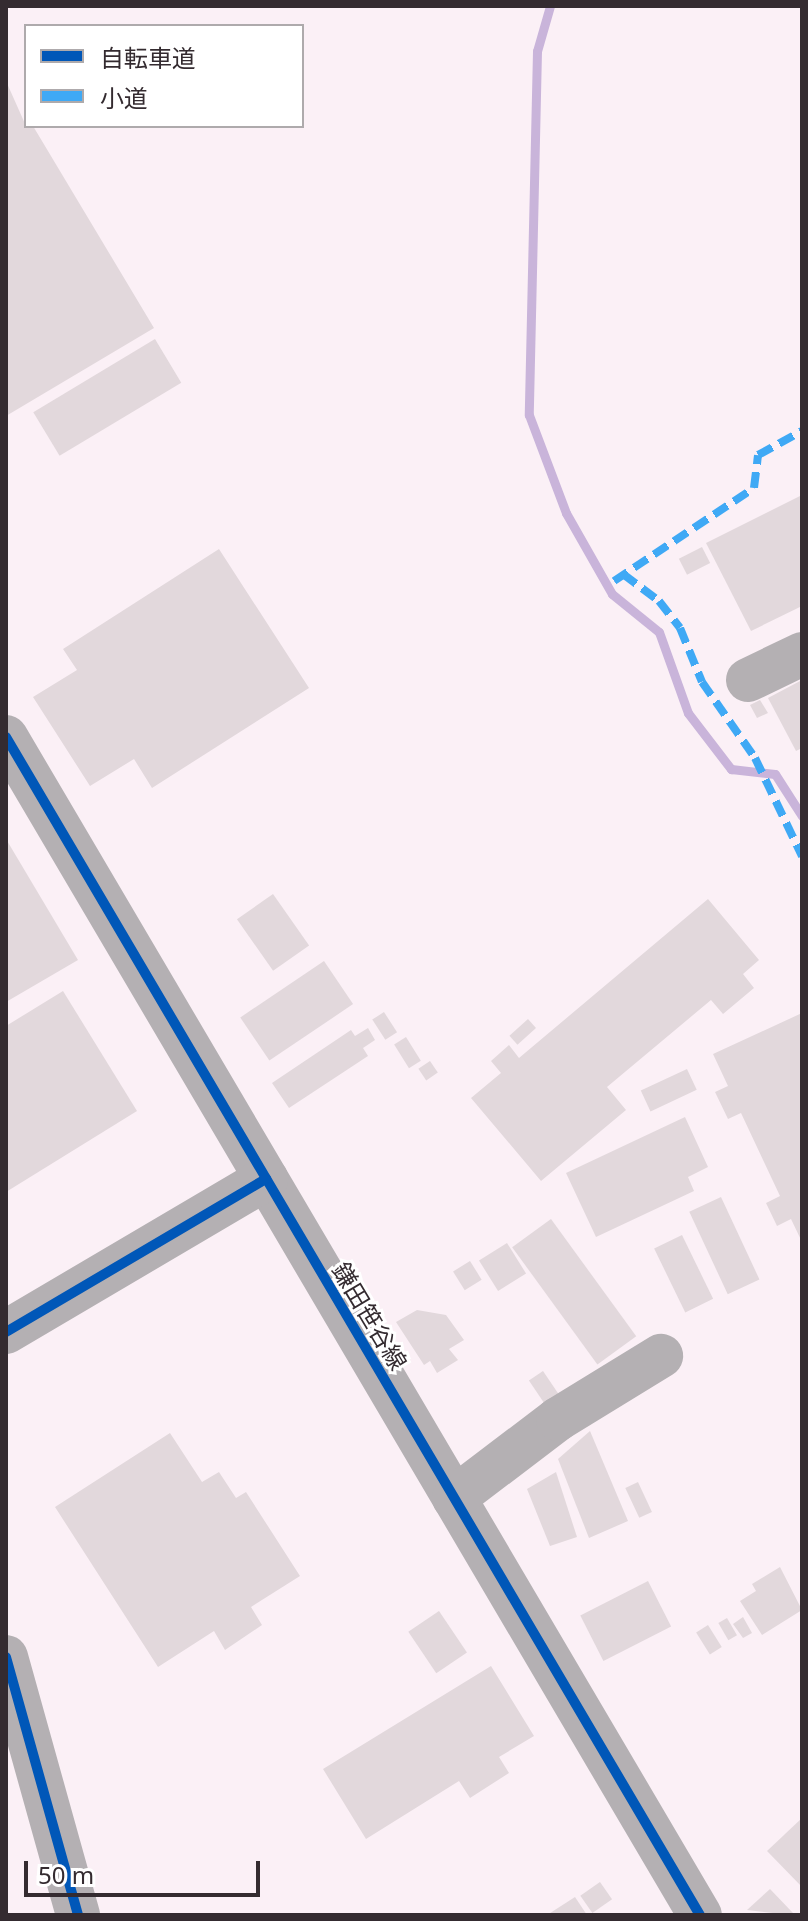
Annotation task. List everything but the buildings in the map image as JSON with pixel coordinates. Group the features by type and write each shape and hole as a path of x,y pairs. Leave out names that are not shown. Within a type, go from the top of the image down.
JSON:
{"street":[{"path":"748,680 802,654"},
{"name":"鎌田笹谷線","path":"6,737 700,1915"},
{"path":"6,1332 266,1179"},
{"path":"454,1498 558,1419 661,1356"},
{"path":"6,1657 78,1915"}],"waterway":[{"path":"550,6 537,51 529,415 566,513 612,594 659,632 688,713 731,769 775,774 802,816"}],"marked path":[{"path":"614,581 754,488 758,455 802,431"},
{"path":"623,574 659,601 680,628 702,682 755,758 802,856"}],"cycle path":[{"path":"6,737 700,1915"},
{"path":"6,1332 266,1179"},
{"path":"6,1657 78,1915"}]}
